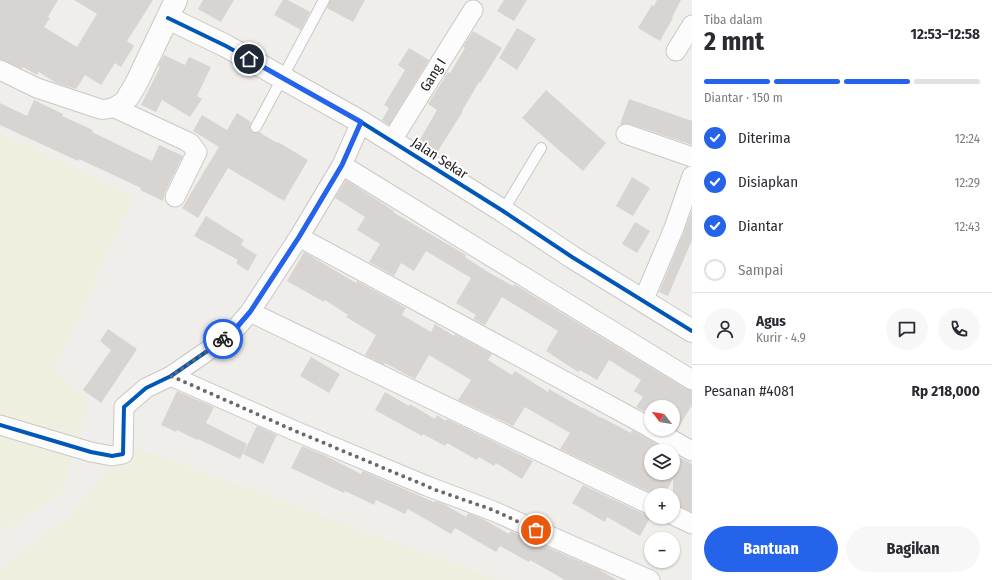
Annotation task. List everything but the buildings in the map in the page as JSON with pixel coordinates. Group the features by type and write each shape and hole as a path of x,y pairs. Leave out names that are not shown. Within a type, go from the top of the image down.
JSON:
{"street":[{"name":"Jalan Sekar","path":"172,9 226,46 392,140 572,257 692,332"},
{"path":"0,70 36,88 88,105 109,110 121,102 136,84 172,9"},
{"name":"Gang I","path":"392,140 473,10"},
{"path":"676,51 692,25"},
{"path":"121,102 195,148 197,152 175,198"},
{"path":"0,425 91,452 112,456 123,454 124,407 146,388 171,376 216,345 237,327 250,312 299,237 342,165 361,122"},
{"path":"626,134 692,157"},
{"path":"342,165 692,380"},
{"path":"643,301 674,228 692,176"},
{"path":"299,237 644,425"},
{"path":"250,312 644,502"},
{"path":"171,376 293,430 445,493 493,510 650,580"},
{"path":"665,436 692,451"},
{"path":"680,518 692,524"}],"lane":[{"path":"256,127 324,0"},
{"path":"503,211 541,148"}],"green space":[{"path":"0,133 134,196 55,369 89,402 62,493 0,533"},
{"path":"130,445 498,580 0,580 0,569 71,514"}],"cycle path":[{"path":"168,18 226,46 361,122 503,211 572,257 692,331"},
{"path":"0,425 91,452 112,456 123,454 124,407 146,388 171,376 216,345 237,327 250,312 299,237 342,165 361,122"}],"way so far":[{"path":"223,339 171,376 293,430 436,490 493,510 536,530"}],"route":[{"path":"223,339 237,327 250,312 299,237 342,165 361,122 249,59"}]}
